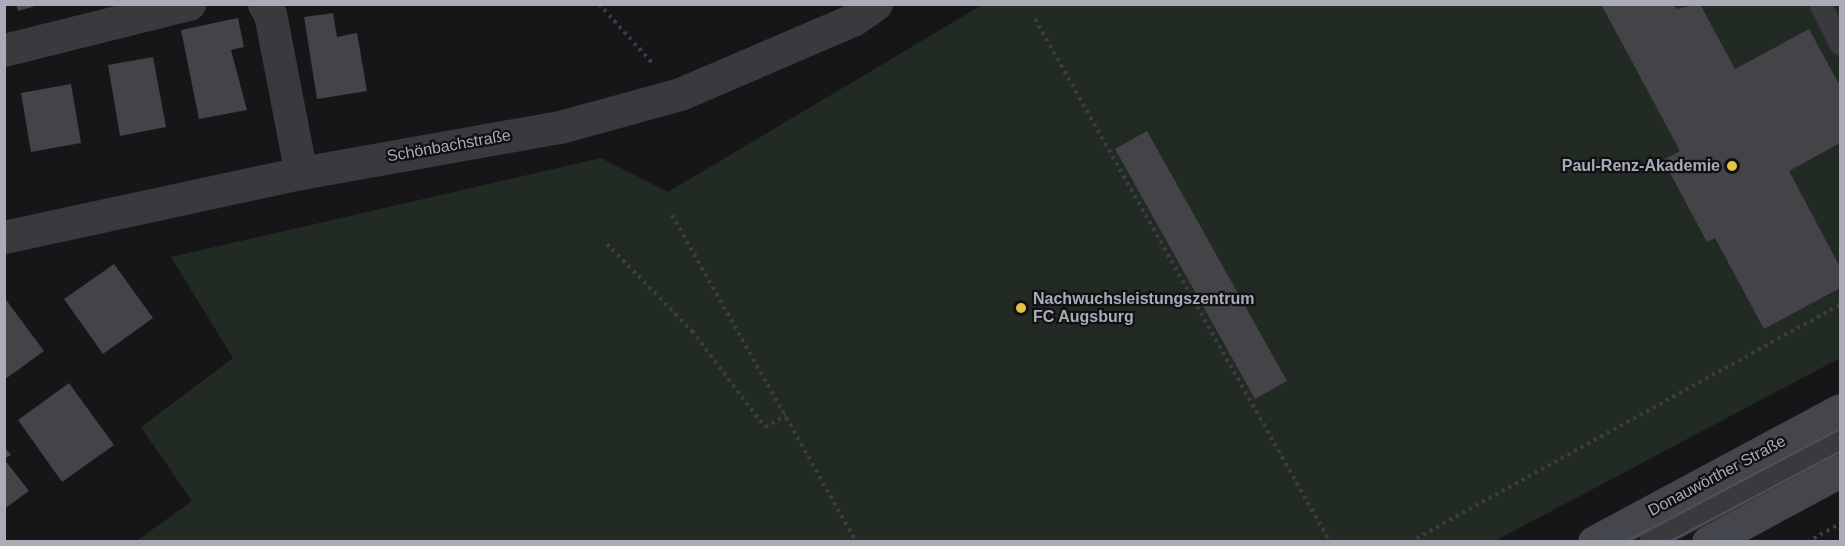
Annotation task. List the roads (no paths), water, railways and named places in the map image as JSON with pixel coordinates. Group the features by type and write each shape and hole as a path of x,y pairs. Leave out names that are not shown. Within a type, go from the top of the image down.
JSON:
{"main road":[{"name":"Donauwörther Straße","path":"1594,542 1840,410"},
{"path":"1708,542 1840,471"}],"street":[{"path":"4,50 189,4"},
{"path":"264,4 270,14 301,173"},
{"name":"Schönbachstraße","path":"4,237 301,173 560,127 680,94 853,20 876,4"}],"lane":[{"path":"1820,4 1840,44"},
{"path":"1650,542 1840,442"}],"tram line":[{"path":"1625,542 1840,429"},
{"path":"1669,542 1840,452"}],"place":[{"name":"Paul-Renz-Akademie","path":"1732,166"},
{"name":"Nachwuchsleistungszentrum FC Augsburg","path":"1021,308"}]}
